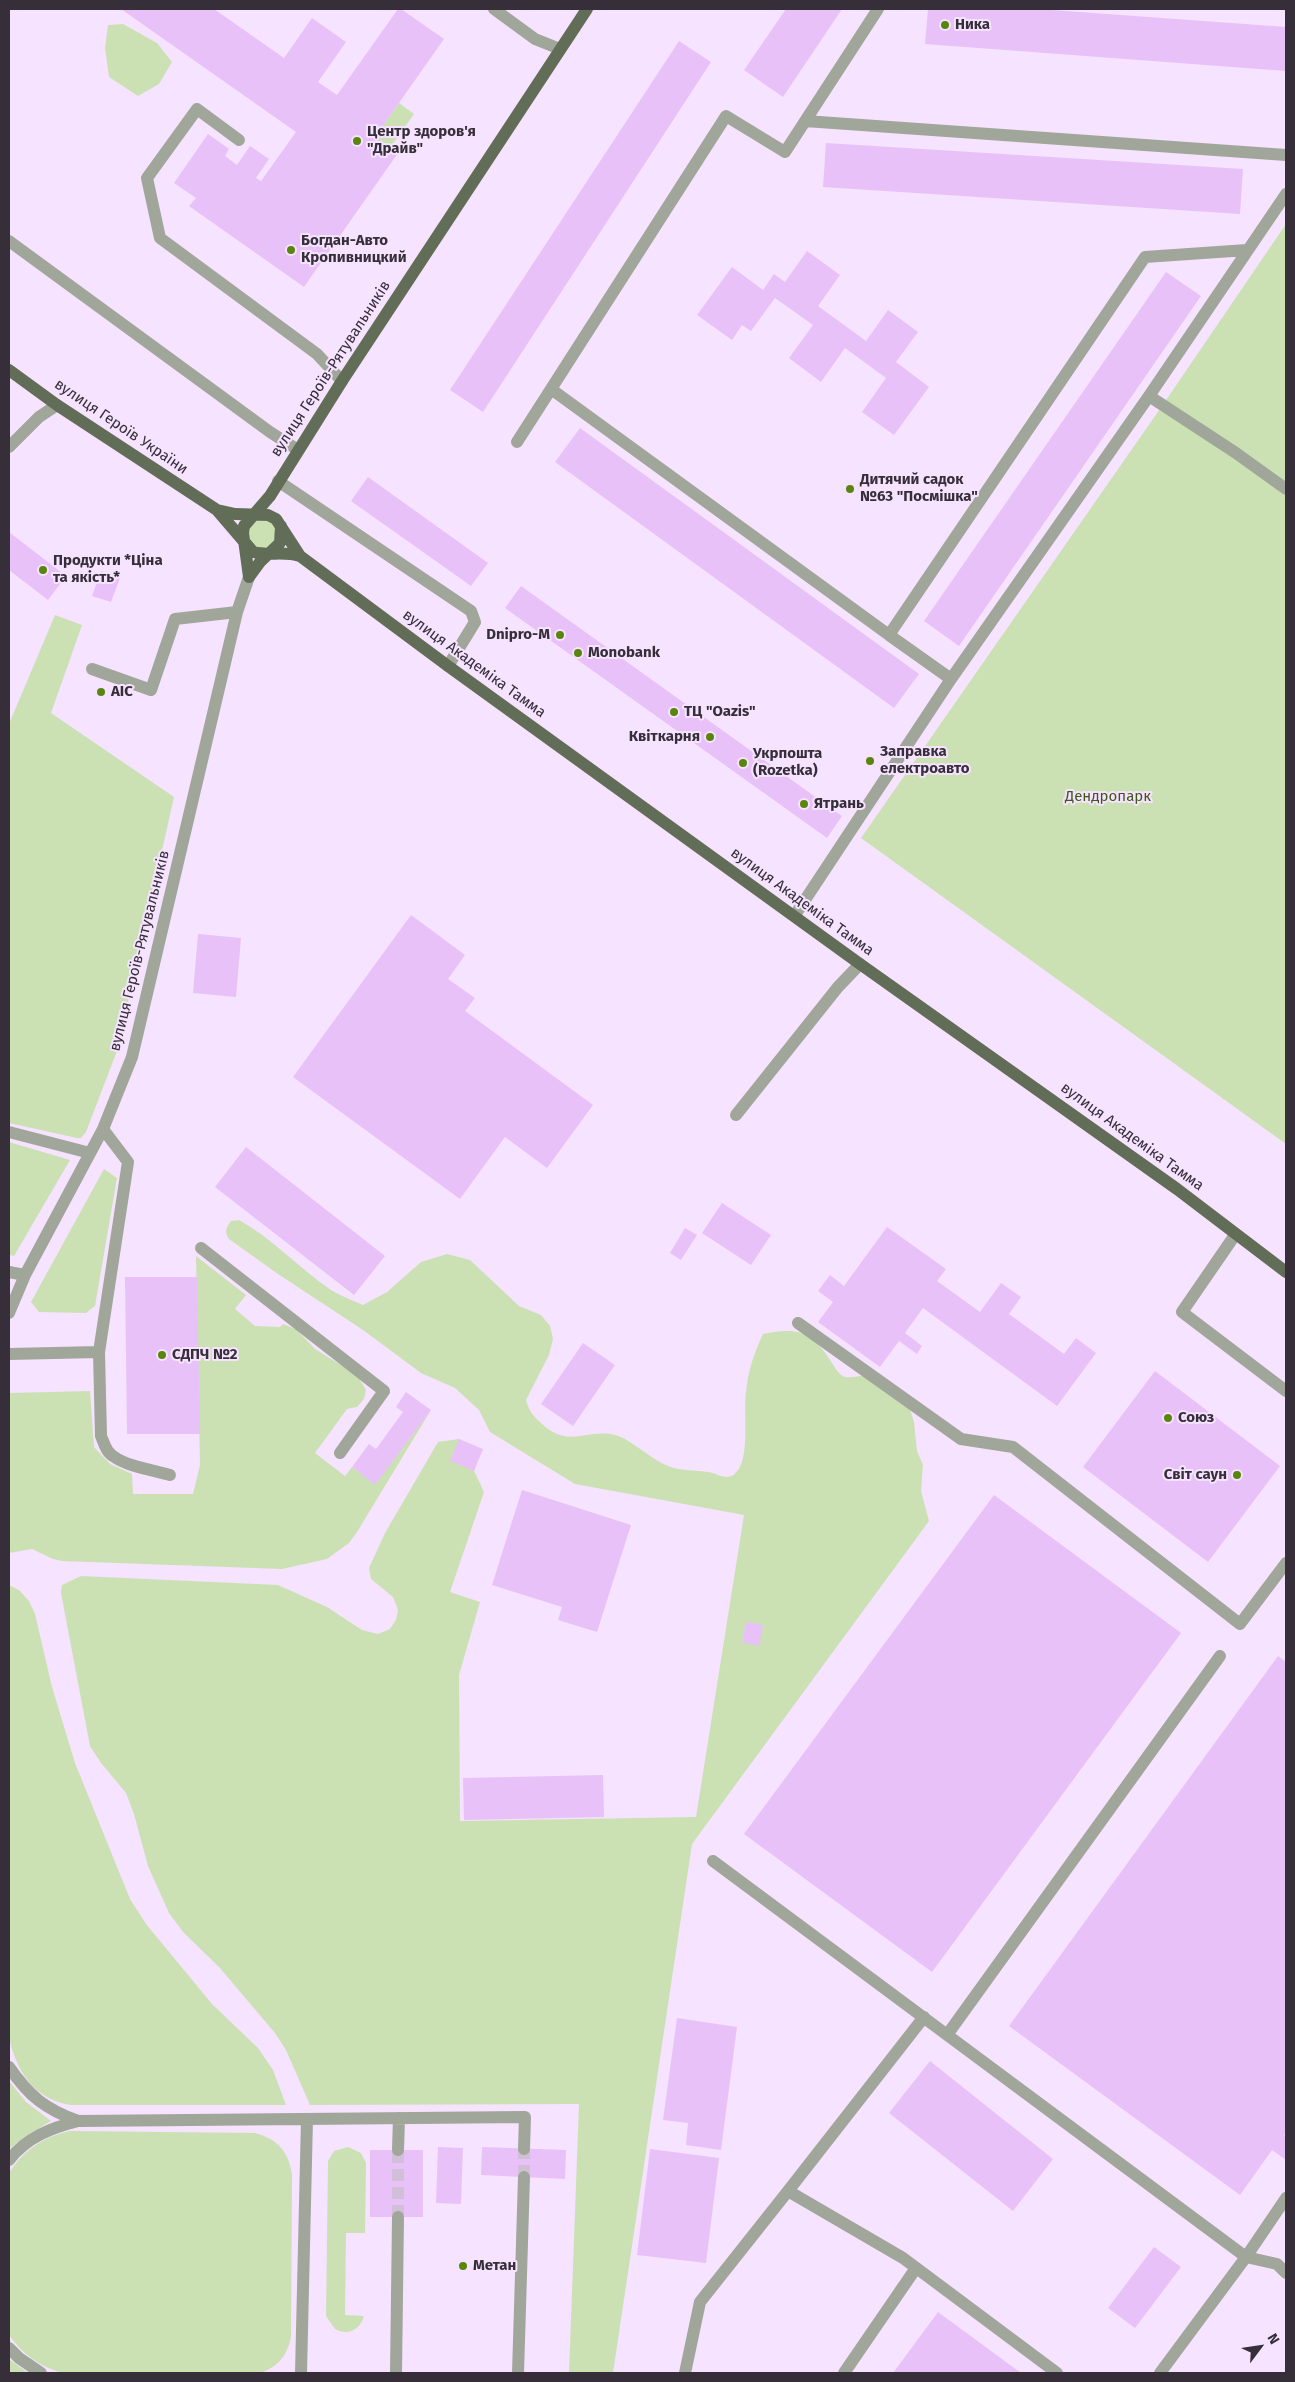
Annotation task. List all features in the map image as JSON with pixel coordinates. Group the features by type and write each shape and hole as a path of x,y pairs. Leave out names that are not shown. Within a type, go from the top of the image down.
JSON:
{"main road":[{"name":"вулиця Героїв-Рятувальників","path":"249,577 244,526 270,496 342,381 587,9"},
{"name":"вулиця Героїв України","path":"9,370 57,405 217,510 254,552 268,553"},
{"path":"270,496 281,526"},
{"name":"вулиця Героїв України","path":"217,510 254,516"},
{"path":"254,516 268,515 276,519 281,526"},
{"name":"вулиця Героїв-Рятувальників","path":"249,577 268,553 280,543 281,526"},
{"name":"вулиця Академіка Тамма","path":"281,526 300,556 448,666 860,964 1178,1189 1235,1235 1286,1272"},
{"name":"вулиця Академіка Тамма","path":"268,553 284,552 300,556"}],"street":[{"path":"494,9 535,39 560,49"},
{"path":"517,442 726,116 785,152 878,9"},
{"path":"239,140 196,109 147,178 160,238 317,354 342,381"},
{"path":"805,121 1286,155"},
{"path":"795,916 950,679 1149,396 1286,194"},
{"path":"9,241 270,432 298,450"},
{"path":"889,635 1145,257 1247,250"},
{"path":"551,389 950,679"},
{"path":"1149,396 1236,453 1286,489"},
{"path":"9,447 38,417 57,405"},
{"path":"278,482 471,611 475,622 448,666"},
{"name":"вулиця Героїв-Рятувальників","path":"9,1313 25,1275 103,1128 132,1057 237,612 249,577"},
{"path":"92,669 151,690 176,619 237,612"},
{"path":"736,1115 838,986 860,964"},
{"path":"103,1128 128,1162 99,1352 101,1436 112,1456 125,1462 170,1475"},
{"path":"9,1132 90,1153"},
{"path":"1235,1235 1182,1312 1286,1391"},
{"path":"201,1248 384,1391 340,1452"},
{"path":"9,1272 25,1275"},
{"path":"798,1323 961,1439 1013,1447 1240,1624 1286,1563"},
{"path":"9,1354 99,1352"},
{"path":"947,2035 1220,1656"},
{"path":"713,1861 1246,2257 1277,2264 1286,2272"},
{"path":"685,2373 700,2302 924,2018"},
{"path":"9,2067 30,2094 43,2106 78,2121"},
{"path":"9,2160 14,2153 38,2135 54,2127 78,2121 525,2117 524,2149"},
{"path":"398,2150 399,2118"},
{"path":"302,2373 307,2119"},
{"path":"518,2373 524,2177"},
{"path":"788,2191 916,2268 1057,2373"},
{"path":"1160,2373 1246,2257 1286,2198"},
{"path":"396,2373 398,2217"},
{"path":"844,2373 916,2268"},
{"path":"9,2348 19,2358 42,2373"}],"green space":[{"path":"123,24 157,43 172,62 159,84 138,96 109,77 105,48 108,25"},
{"path":"399,103 414,114 390,148 375,137"},
{"name":"Дендропарк","path":"1286,224 1286,1144 861,838 1162,406"},
{"path":"257,518 277,525 273,548 251,548 247,526"},
{"path":"55,615 82,625 51,713 174,797 117,1051 86,1132 81,1138 9,1123 9,724"},
{"path":"9,1142 70,1160 14,1256 9,1255"},
{"path":"104,1169 117,1178 95,1306 86,1313 39,1312 31,1302"},
{"path":"239,1220 275,1245 331,1290 363,1305 387,1292 421,1262 447,1254 470,1260 519,1306 541,1315 550,1326 553,1339 549,1355 526,1400 528,1407 537,1419 550,1430 568,1437 604,1434 622,1437 659,1461 674,1468 708,1472 724,1477 735,1474 738,1470 744,1454 745,1400 748,1377 754,1355 763,1334 786,1331 804,1334 818,1344 837,1371 843,1376 865,1375 909,1406 914,1422 917,1451 923,1465 921,1491 929,1521 692,1844 613,2373 569,2373 579,2104 310,2105 286,2050 275,2033 219,1967 183,1932 169,1913 148,1866 134,1814 126,1793 101,1763 90,1746 61,1593 62,1585 81,1576 278,1585 327,1607 362,1630 378,1634 390,1629 396,1620 398,1610 393,1597 371,1579 369,1568 385,1533 438,1442 459,1439 484,1492 450,1592 480,1602 459,1675 460,1821 696,1817 744,1515 575,1484 490,1432 479,1410 455,1388 421,1373 363,1330 229,1239 226,1232 228,1226 231,1221"},
{"path":"196,1256 246,1295 235,1309 255,1326 280,1327 283,1324 296,1329 315,1349 357,1375 366,1390 364,1399 357,1407 347,1409 315,1453 345,1476 352,1467 375,1484 431,1410 357,1532 349,1543 327,1559 282,1569 62,1561 32,1549 9,1553 10,1393 90,1391 94,1447 110,1464 132,1474 133,1494 193,1494 200,1465"},
{"path":"9,1585 19,1590 29,1601 35,1614 52,1687 75,1763 130,1899 146,1924 212,2004 258,2048 273,2070 286,2105 71,2105 47,2097 29,2082 22,2072 9,2037"},
{"path":"9,2081 26,2102 51,2121 27,2135 9,2149"},
{"path":"70,2131 255,2133 270,2139 281,2148 288,2160 292,2175 291,2337 287,2350 277,2364 260,2373 62,2373 32,2359 14,2342 9,2335 9,2173 21,2158 35,2146 51,2137"},
{"path":"348,2147 361,2153 366,2163 365,2233 346,2233 345,2315 364,2316 360,2325 349,2332 344,2332 335,2329 326,2316 328,2161 334,2151"},
{"path":"9,2359 28,2373 9,2373"}],"building":[{"path":"121,9 214,9 284,58 312,18 346,42 318,82 337,95 398,9 401,9 444,39 375,137 398,153 304,287 189,206 196,198 174,183 208,134 229,149 225,156 237,165 250,146 269,159 256,178 261,181 296,132"},
{"path":"786,9 842,9 783,97 744,70"},
{"path":"928,9 1038,9 1286,27 1286,71 925,44"},
{"path":"679,41 711,62 483,412 450,390"},
{"path":"826,143 1243,169 1240,214 823,187"},
{"path":"807,251 840,275 818,306 866,341 888,310 918,332 896,362 929,387 894,435 862,412 886,378 845,348 821,382 789,358 813,325 775,298 751,331 742,325 732,340 697,315 732,267 763,290 774,274 785,282"},
{"path":"1166,272 1201,296 959,646 924,621"},
{"path":"580,428 919,674 894,708 555,462"},
{"path":"368,477 488,563 471,586 351,501"},
{"path":"9,532 66,576 48,600 9,570"},
{"path":"101,571 120,578 111,602 92,596"},
{"name":"ТЦ \"Oazis\"","path":"521,586 842,816 827,838 505,608"},
{"path":"411,915 465,955 448,979 475,998 465,1011 593,1105 547,1168 505,1137 460,1199 293,1077"},
{"path":"198,934 241,938 236,997 193,993"},
{"path":"246,1147 385,1256 354,1295 215,1187"},
{"path":"722,1203 771,1235 751,1265 702,1233"},
{"path":"887,1227 946,1269 937,1281 980,1312 1001,1283 1021,1297 1009,1314 1064,1354 1076,1338 1096,1353 1057,1406 923,1308 905,1333 922,1346 917,1354 899,1341 880,1367 818,1322 833,1302 818,1291 830,1275 844,1286"},
{"path":"685,1228 697,1235 681,1260 670,1253"},
{"name":"СДПЧ №2","path":"125,1277 197,1277 200,1434 127,1434"},
{"path":"583,1343 615,1365 573,1426 541,1404"},
{"path":"1155,1371 1280,1466 1208,1562 1083,1467"},
{"path":"406,1392 431,1410 375,1485 352,1467 369,1444 376,1449 403,1412 396,1407"},
{"path":"459,1439 483,1449 474,1471 450,1461"},
{"path":"522,1490 631,1525 597,1632 558,1620 562,1607 492,1585"},
{"path":"994,1495 1181,1633 932,1972 744,1834"},
{"path":"746,1622 763,1625 759,1646 742,1642"},
{"path":"1278,1656 1286,1662 1286,2131 1284,2135 1286,2137 1286,2160 1272,2150 1240,2195 1009,2026"},
{"path":"603,1775 604,1817 464,1820 463,1778"},
{"path":"677,2018 737,2027 721,2150 686,2145 688,2123 663,2120"},
{"path":"930,2061 1053,2159 1013,2211 889,2113"},
{"path":"438,2147 463,2148 461,2204 436,2203"},
{"path":"482,2147 566,2150 565,2179 481,2175"},
{"path":"650,2149 719,2158 706,2263 637,2255"},
{"path":"370,2150 423,2150 423,2217 370,2217"},
{"path":"1154,2247 1181,2267 1135,2328 1108,2308"},
{"path":"938,2312 1021,2373 893,2373"}],"tunnel":[{"path":"524,2149 524,2177"},
{"path":"398,2150 398,2217"}],"place":[{"name":"Ника","path":"945,25"},
{"name":"Центр здоров'я \"Драйв\"","path":"357,141"},
{"name":"Богдан-Авто Кропивницкий","path":"291,250"},
{"name":"Дитячий садок №63 \"Посмішка\"","path":"850,489"},
{"name":"Продукти *Ціна та якість*","path":"43,570"},
{"name":"Dnipro-M","path":"560,635"},
{"name":"Monobank","path":"578,653"},
{"name":"АІС","path":"101,692"},
{"name":"ТЦ \"Oazis\"","path":"674,712"},
{"name":"Квіткарня","path":"710,737"},
{"name":"Заправка електроавто","path":"870,761"},
{"name":"Укрпошта (Rozetka)","path":"743,763"},
{"name":"Ятрань","path":"804,804"},
{"name":"СДПЧ №2","path":"162,1355"},
{"name":"Союз","path":"1168,1418"},
{"name":"Світ саун","path":"1237,1475"},
{"name":"Метан","path":"463,2266"}]}
